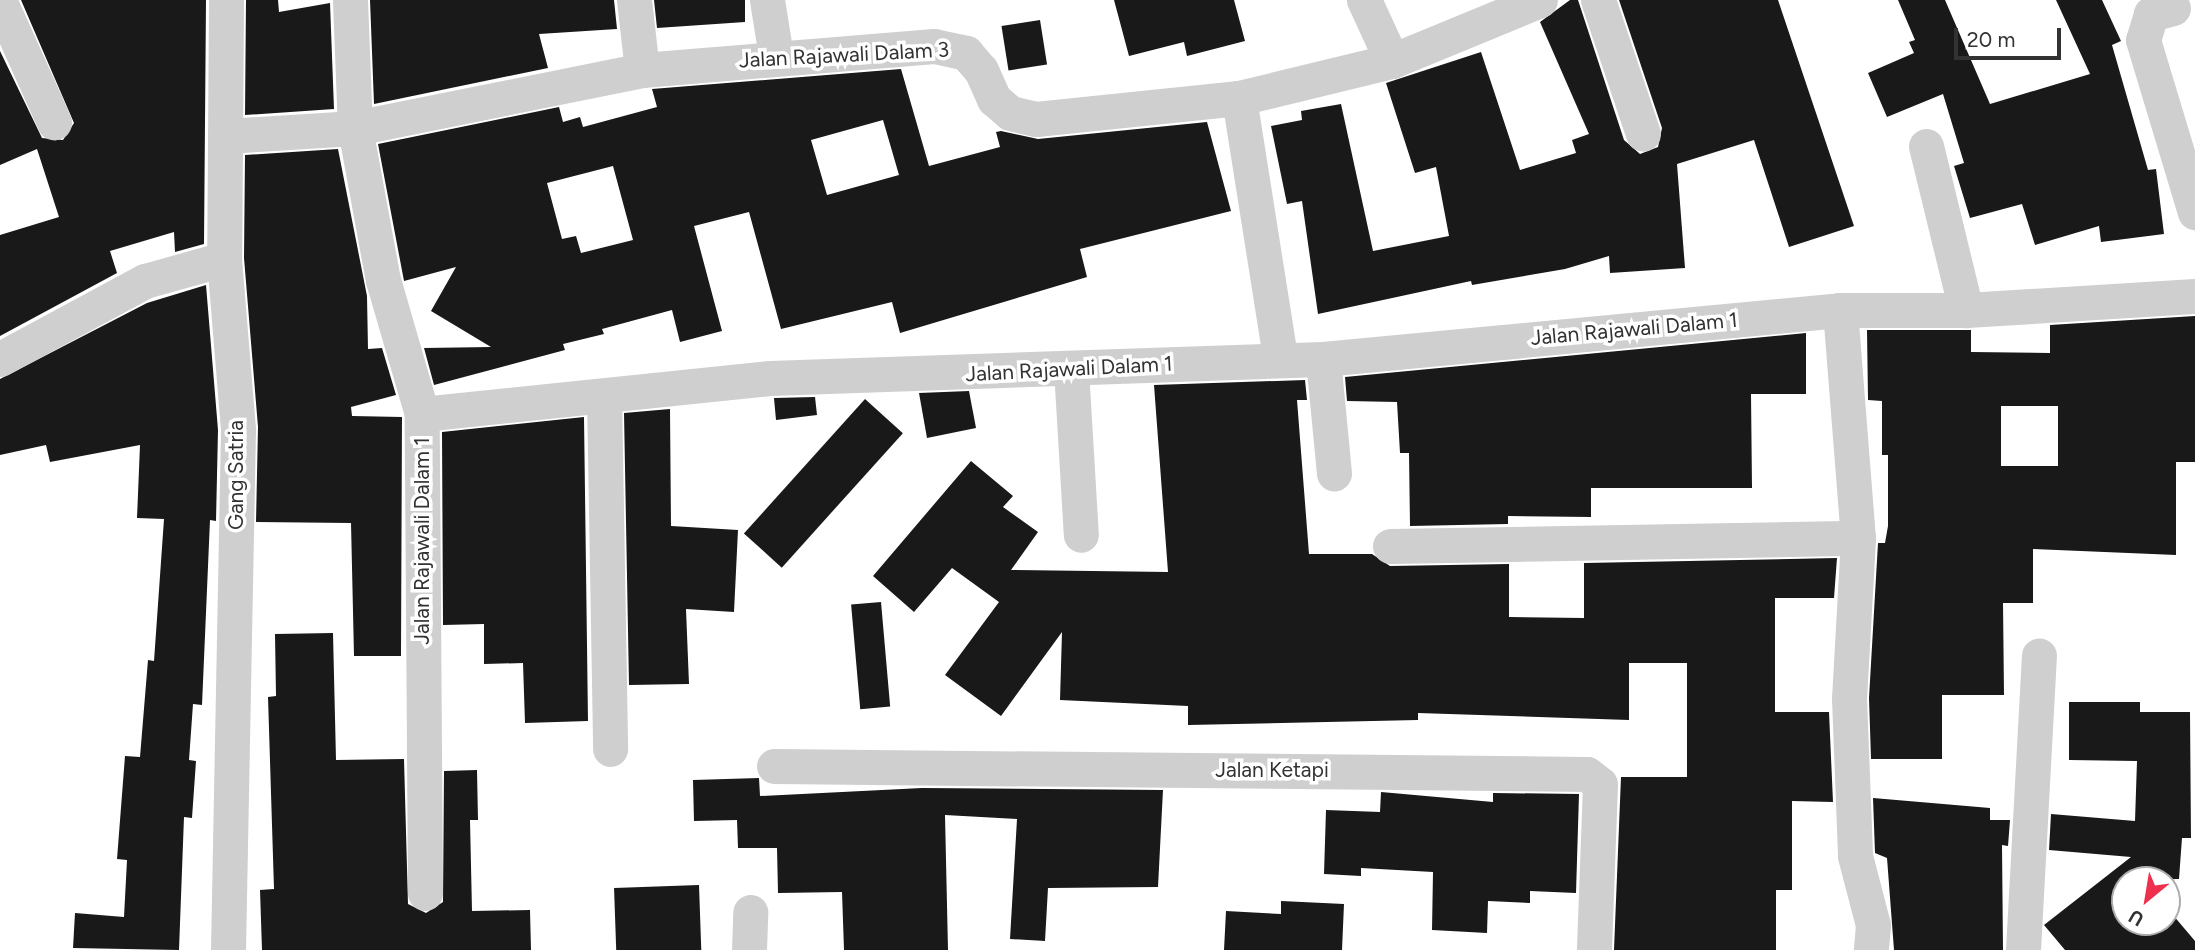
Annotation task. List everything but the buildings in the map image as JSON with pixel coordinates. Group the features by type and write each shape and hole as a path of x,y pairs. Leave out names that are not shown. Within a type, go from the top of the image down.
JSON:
{"street":[{"name":"Gang Satria","path":"226,0 224,259 237,429 228,950"},
{"path":"350,0 355,128 383,280 422,414"},
{"path":"634,0 642,70"},
{"path":"768,0 776,56"},
{"path":"1364,0 1392,61"},
{"name":"Jalan Rajawali Dalam 3","path":"225,136 355,128 642,70 776,56 954,47 974,59 994,99 1027,118 1238,98 1392,61 1540,0"},
{"path":"1598,0 1643,134"},
{"path":"0,2 54,122"},
{"path":"2173,8 2151,14 2143,40 2195,212"},
{"path":"1238,98 1280,358"},
{"path":"1926,146 1966,310"},
{"path":"0,359 145,281 224,259"},
{"name":"Jalan Rajawali Dalam 1","path":"425,894 422,414 770,378 1071,369 1280,358 1323,359 1840,310 1966,310 2195,296"},
{"path":"1840,310 1858,538 1849,698 1855,856 1872,925 1871,950"},
{"path":"1323,359 1334,473"},
{"path":"1071,369 1081,535"},
{"path":"604,396 610,748"},
{"path":"1390,546 1858,538"},
{"path":"2023,950 2026,829 2039,655"},
{"name":"Jalan Ketapi","path":"774,766 1587,774 1600,784 1594,950"},
{"path":"749,950 750,912"}]}
